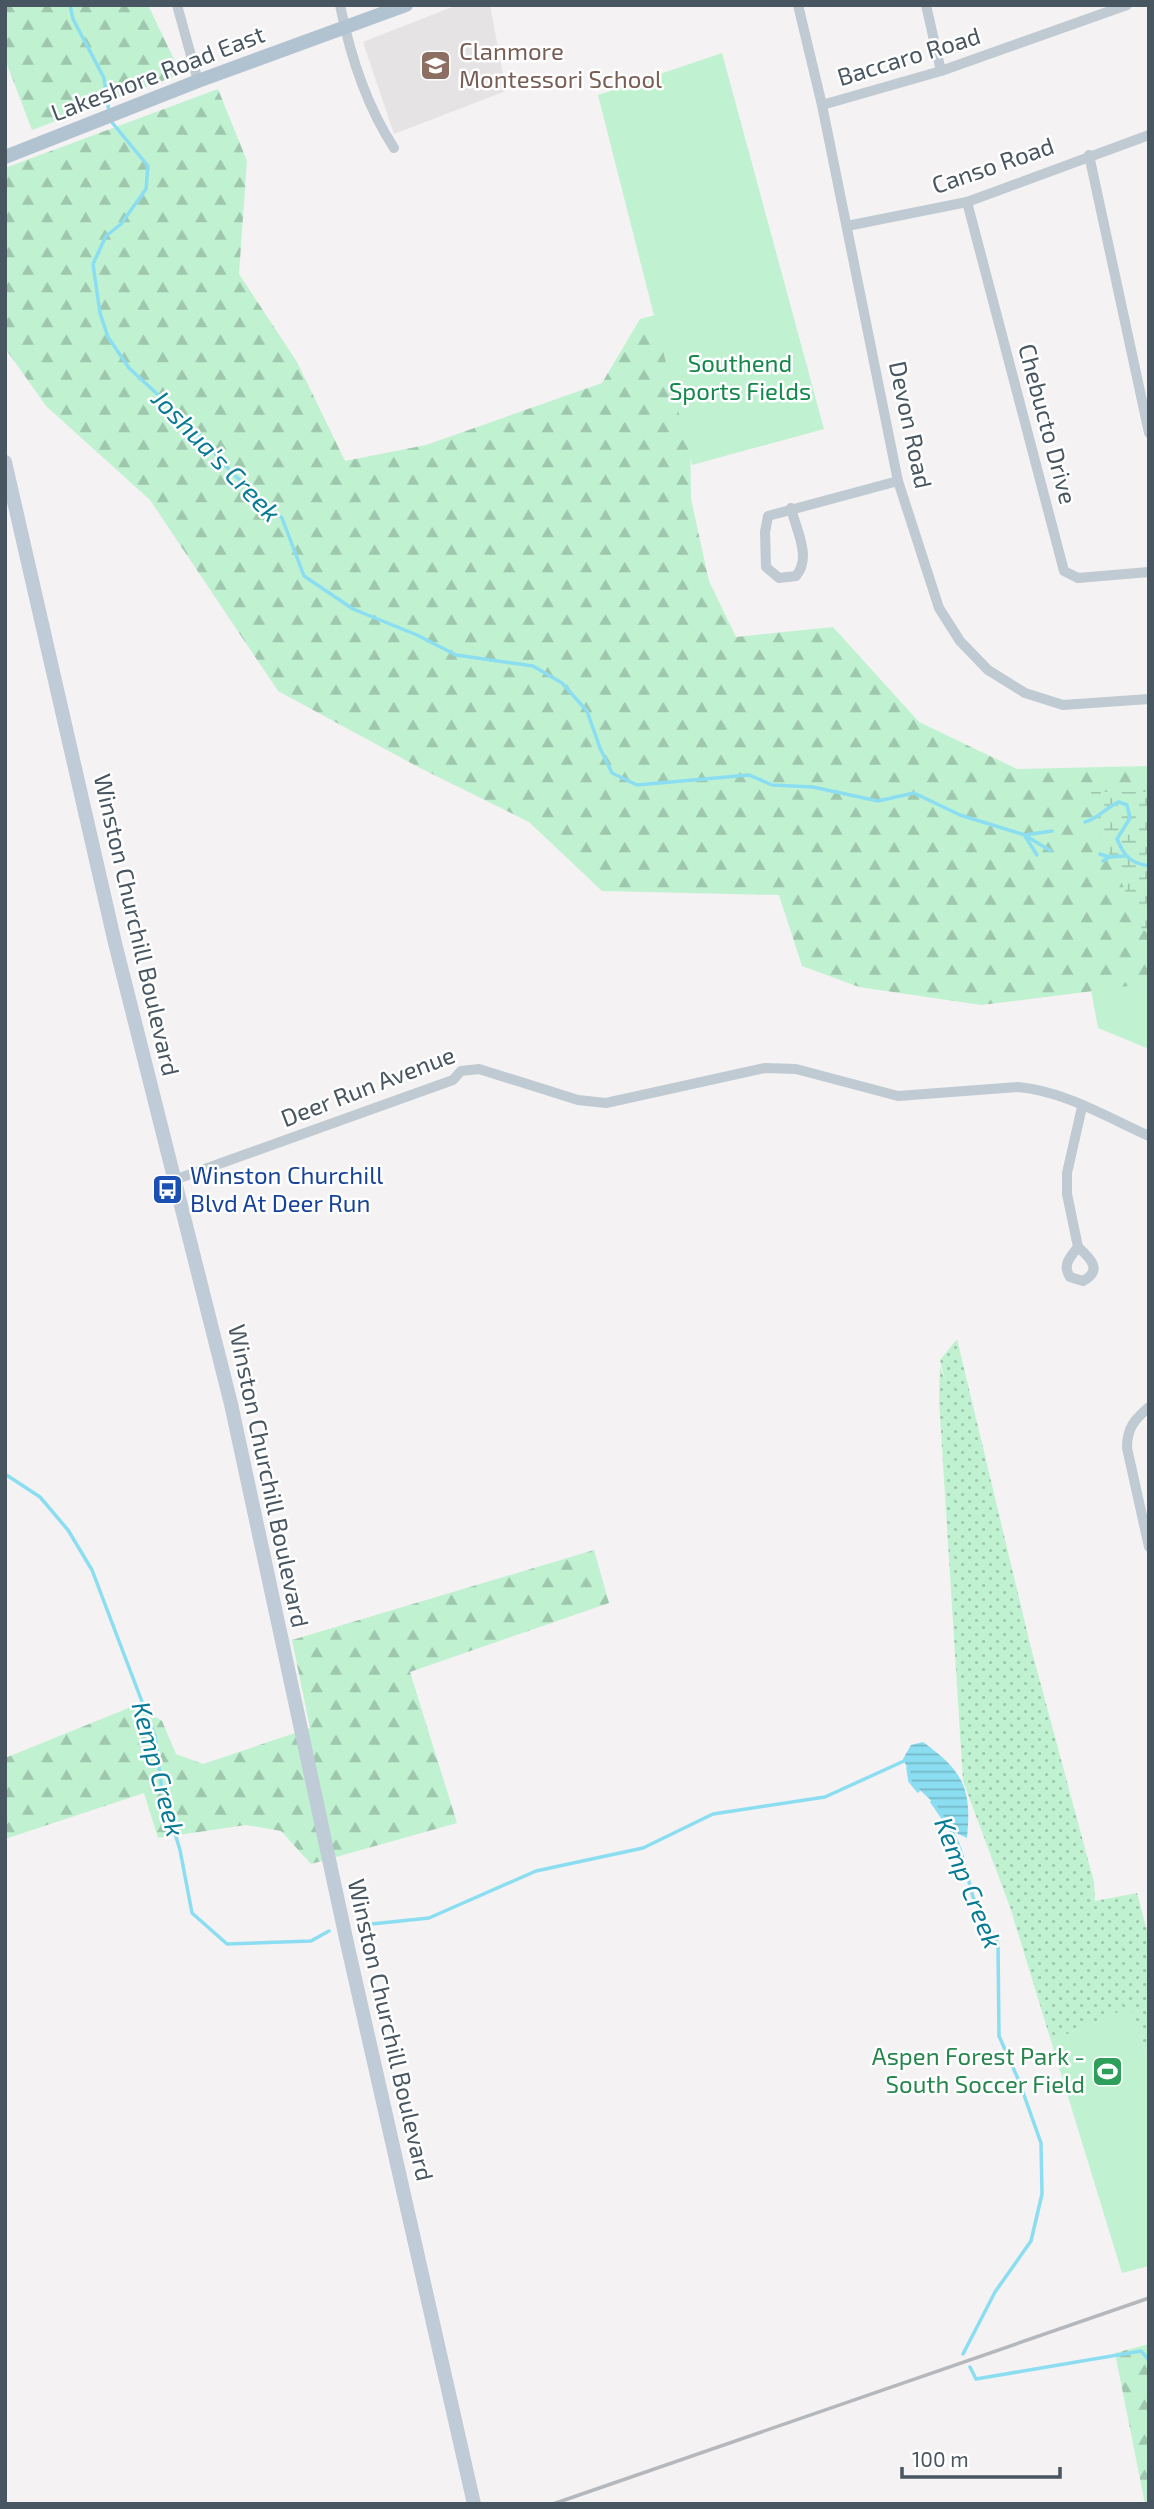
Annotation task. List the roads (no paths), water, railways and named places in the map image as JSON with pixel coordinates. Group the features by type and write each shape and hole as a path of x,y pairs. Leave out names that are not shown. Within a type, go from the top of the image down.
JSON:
{"main road":[{"name":"Lakeshore Road East","path":"5,157 198,81 406,5"},
{"name":"Winston Churchill Boulevard","path":"5,462 115,943 231,1404 344,1930 474,2504"}],"street":[{"path":"177,5 198,81"},
{"path":"340,5 344,27 371,108 394,148"},
{"name":"Devon Road","path":"798,5 848,226 898,481 939,608 960,641 988,670 1025,693 1063,705 1149,699"},
{"path":"926,5 941,71"},
{"name":"Baccaro Road","path":"822,106 941,71 1127,5"},
{"name":"Canso Road","path":"848,226 967,202 1149,135"},
{"path":"1090,155 1149,433"},
{"name":"Chebucto Drive","path":"967,202 1063,571 1078,578 1149,572"},
{"path":"791,508 805,556 802,569 796,576 779,578 766,567 765,532 768,516 791,508 898,481"},
{"name":"Deer Run Avenue","path":"174,1180 453,1080 461,1071 479,1069 578,1100 606,1103 765,1068 796,1069 898,1096 1018,1087 1055,1093 1149,1136"},
{"path":"1078,1247 1067,1194 1067,1173 1082,1107"},
{"path":"1149,1408 1132,1422 1126,1434 1149,1547"}],"water":[{"path":"923,1742 947,1762 962,1782 968,1806 967,1838 952,1831 935,1804 910,1781 910,1773 903,1759 911,1745"}],"waterway":[{"name":"Joshua's Creek","path":"70,5 73,19 104,78 109,112"},
{"name":"Joshua's Creek","path":"110,120 148,166 146,189 121,224 106,236 93,264 100,313 108,337 129,368 191,425 231,472 282,518 304,576 353,609 417,635 456,655 533,666 562,683 587,711 612,773 637,785 749,775 772,785 813,787 878,801 914,793 960,815 1025,835 1052,831"},
{"name":"Joshua's Creek","path":"1085,822 1119,802 1127,805 1130,818 1117,839 1128,858 1149,866"},
{"path":"1025,836 1037,855"},
{"path":"1026,836 1051,851"},
{"path":"1100,854 1109,857"},
{"path":"1103,861 1109,857 1124,856"},
{"name":"Kemp Creek","path":"5,1474 40,1497 68,1530 92,1570 155,1736 162,1791 180,1850 192,1913 227,1944 311,1941 329,1931"},
{"name":"Kemp Creek","path":"362,1925 429,1918 536,1871 643,1848 713,1814 825,1797 904,1761"},
{"name":"Kemp Creek","path":"908,1768 910,1781 918,1791"},
{"name":"Kemp Creek","path":"932,1802 952,1831 961,1852 973,1897 998,1944 999,2036 1019,2081 1041,2143 1042,2194 1031,2241 995,2292 963,2354"},
{"name":"Kemp Creek","path":"970,2367 976,2379 1141,2351 1149,2360"}],"railway":[{"path":"553,2504 1149,2298"}],"place":[{"name":"Clanmore Montessori School","path":"436,66"},
{"name":"Winston Churchill Blvd At Deer Run","path":"167,1190"},
{"name":"Aspen Forest Park - South Soccer Field","path":"1108,2071"}],"park label":[{"name":"Southend Sports Fields","path":"740,378"}]}
